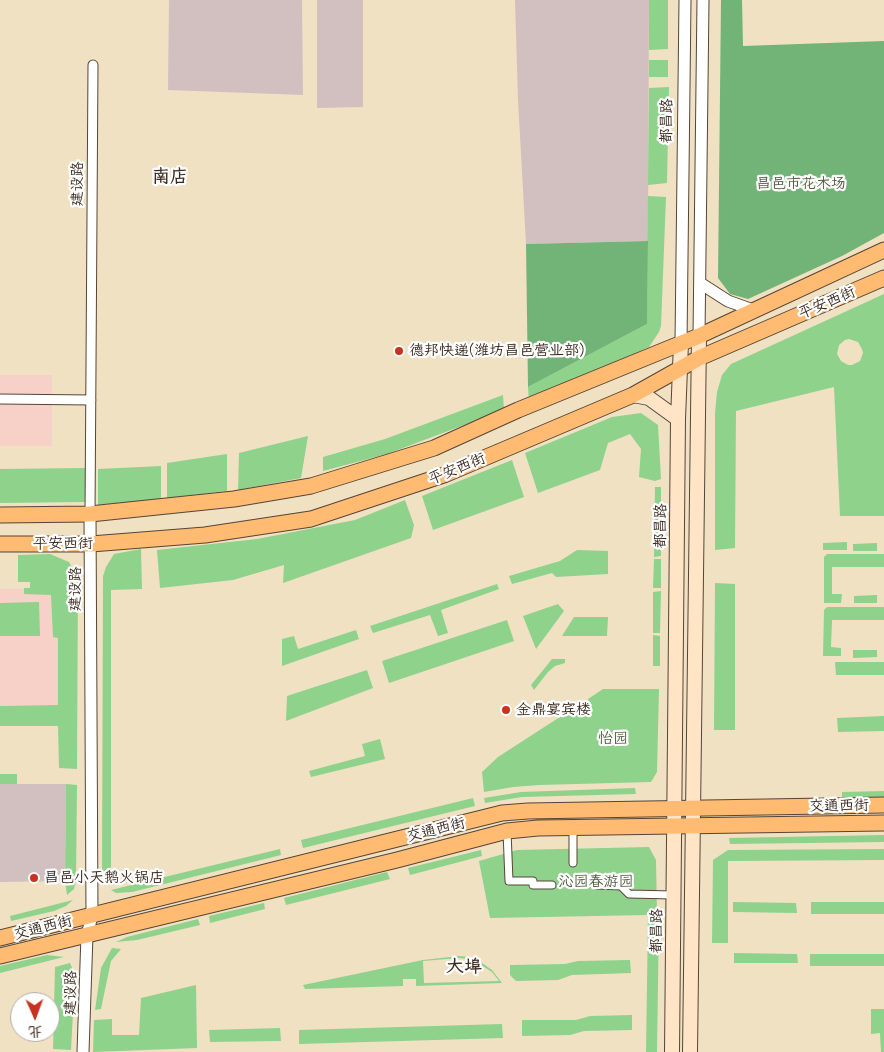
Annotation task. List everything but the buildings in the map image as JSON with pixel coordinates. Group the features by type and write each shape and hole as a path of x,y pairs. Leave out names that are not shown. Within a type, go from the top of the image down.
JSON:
{"main road":[{"name":"平安西街","path":"0,514 90,514 234,499 311,486 434,448 518,410 699,336 884,250"},
{"name":"平安西街","path":"0,544 91,544 205,535 311,519 444,476 633,395 699,358 884,278"},
{"path":"690,1052 699,336"},
{"name":"都昌路","path":"672,1052 678,419 681,343"},
{"path":"633,395 649,398 678,419"},
{"name":"交通西街","path":"0,938 502,814 528,811 884,806"},
{"name":"交通西街","path":"0,956 397,860 507,831 538,828 884,823"}],"street":[{"name":"都昌路","path":"681,343 685,0"},
{"path":"699,336 703,0"},
{"name":"建设路","path":"84,1052 87,935 92,916 90,514 93,65"},
{"path":"700,283 728,302 754,310"},
{"path":"0,400 91,400"},
{"path":"572,828 573,863"},
{"path":"507,831 509,881 533,881 533,885 552,885"},
{"path":"598,885 621,886 629,894 673,895"}],"shaded area":[{"path":"169,0 302,0 303,95 168,90"},
{"path":"317,0 363,0 363,107 317,108"},
{"path":"515,0 649,0 648,241 526,244 518,100"},
{"path":"0,375 52,375 52,446 0,446"},
{"path":"58,588 58,705 0,706 0,589"},
{"path":"0,784 66,784 65,881 0,882"}],"green space":[{"path":"649,0 668,0 668,49 649,50"},
{"name":"昌邑市花木场","path":"721,0 742,0 743,46 884,41 884,233 842,256 748,299 730,294 718,278"},
{"path":"649,60 668,60 668,77 649,77"},
{"path":"669,87 667,183 648,185 649,88"},
{"path":"648,196 666,197 661,326 659,332 649,347 529,402 528,387 647,324"},
{"path":"648,241 647,324 528,387 526,244"},
{"path":"884,294 884,516 840,516 834,387 736,411 735,548 715,550 715,413 717,392 722,375 731,364","holes":["849,339 858,342 863,353 860,361 852,365 841,361 837,354 839,345"]},
{"path":"503,395 504,410 387,454 323,471 323,457 385,439"},
{"path":"641,413 658,425 661,479 655,481 639,477 641,449 630,434 608,443 600,470 538,493 525,453 612,417"},
{"path":"308,436 301,478 238,490 239,453"},
{"path":"227,454 227,491 167,498 167,463"},
{"path":"512,460 524,497 433,530 422,496"},
{"path":"161,466 161,499 98,505 98,469"},
{"path":"86,468 85,502 0,503 0,469"},
{"path":"655,487 661,487 661,556 654,557"},
{"path":"405,500 414,525 411,538 283,583 284,565 233,580 160,588 157,550 257,539 355,520"},
{"path":"847,542 847,550 823,550 823,543"},
{"path":"877,543 877,551 853,551 853,544"},
{"path":"141,549 142,589 111,590 111,882 102,874 103,576 114,554"},
{"path":"577,550 608,551 608,574 556,577 552,573 512,584 509,576 560,561"},
{"path":"50,554 69,562 78,578 77,769 59,768 58,726 0,726 0,706 58,705 58,638 53,637 51,595 24,594 24,588 30,588 30,582 18,582 18,555"},
{"path":"827,554 884,554 884,567 832,567 832,594 842,594 841,603 824,603 824,557"},
{"path":"654,559 661,559 661,588 653,588"},
{"path":"715,583 735,584 735,730 714,730"},
{"path":"497,584 499,589 441,610 448,633 438,636 430,615 373,633 370,626"},
{"path":"661,591 660,633 653,633 653,592"},
{"path":"877,595 877,603 854,603 854,596"},
{"path":"39,602 40,636 0,636 0,603"},
{"path":"558,604 564,611 536,649 523,616"},
{"path":"827,607 884,607 884,620 832,620 831,647 841,648 841,656 823,656 824,610"},
{"path":"574,617 608,617 607,636 562,636"},
{"path":"507,620 514,641 389,683 382,661"},
{"path":"356,630 359,639 282,666 282,639 294,636 298,649"},
{"path":"653,635 660,636 660,666 653,666"},
{"path":"853,650 877,650 877,657 853,658"},
{"path":"552,659 565,659 565,663 555,666 548,672 534,690 531,685"},
{"path":"835,662 884,662 884,675 836,675"},
{"path":"367,670 373,688 286,721 287,696"},
{"name":"怡园","path":"603,689 659,689 657,772 651,782 539,785 484,792 482,772 498,757 583,702 585,704 589,702 588,699"},
{"path":"884,716 884,731 838,732 837,718"},
{"path":"380,739 385,759 311,777 309,771 365,756 362,744"},
{"path":"0,774 17,774 17,784 0,784"},
{"path":"66,784 77,785 76,881 74,889 67,895 65,881"},
{"path":"635,788 636,794 522,797 485,803 484,798 521,792"},
{"path":"884,791 884,799 842,801 842,792"},
{"path":"473,798 475,806 303,848 301,840"},
{"path":"884,835 884,842 730,844 729,838"},
{"name":"沁园春游园","path":"649,847 656,860 657,914 659,914 657,1052 646,1052 648,915 490,918 479,861 517,850"},
{"path":"280,849 281,855 132,892 116,893 111,890"},
{"path":"884,849 884,860 728,861 728,943 712,943 713,860 728,850"},
{"path":"481,850 482,856 410,875 408,868"},
{"path":"387,872 390,879 286,905 284,898"},
{"path":"73,900 66,906 54,911 11,921 10,916"},
{"path":"733,902 796,903 797,913 733,912"},
{"path":"811,902 884,902 884,914 811,914"},
{"path":"264,903 265,909 210,923 209,916"},
{"path":"198,919 200,925 137,940 116,942 127,937"},
{"path":"112,948 121,949 111,961 101,1009 95,1010 101,968"},
{"path":"734,953 797,954 798,963 734,963"},
{"path":"810,954 884,954 884,966 810,966"},
{"path":"47,955 64,957 0,973 0,966"},
{"path":"459,956 469,957 492,970 502,983 416,986 416,979 403,979 403,986 305,989 303,985 423,960","holes":["469,959 492,972 499,981 424,983 423,961"]},
{"path":"630,960 631,973 572,975 558,980 516,981 510,975 510,965"},
{"path":"70,963 75,975 71,1050 53,1049 53,1042 60,1042 60,992 54,992 55,967"},
{"path":"196,985 197,1048 93,1052 94,1020 112,1019 112,1035 139,1035 141,998"},
{"path":"871,1009 884,1009 884,1052 881,1052 880,1033 871,1034"},
{"path":"632,1015 632,1030 584,1031 570,1035 522,1036 522,1020 576,1020 590,1016"},
{"path":"502,1024 503,1038 299,1044 299,1030"},
{"path":"280,1028 281,1041 210,1042 209,1030"}],"place":[{"name":"德邦快递(潍坊昌邑营业部)","path":"399,351"},
{"name":"金鼎宴宾楼","path":"506,710"},
{"name":"昌邑小天鹅火锅店","path":"34,878"}],"district":[{"name":"南店","path":"170,177"},
{"name":"大埠","path":"464,967"}]}
